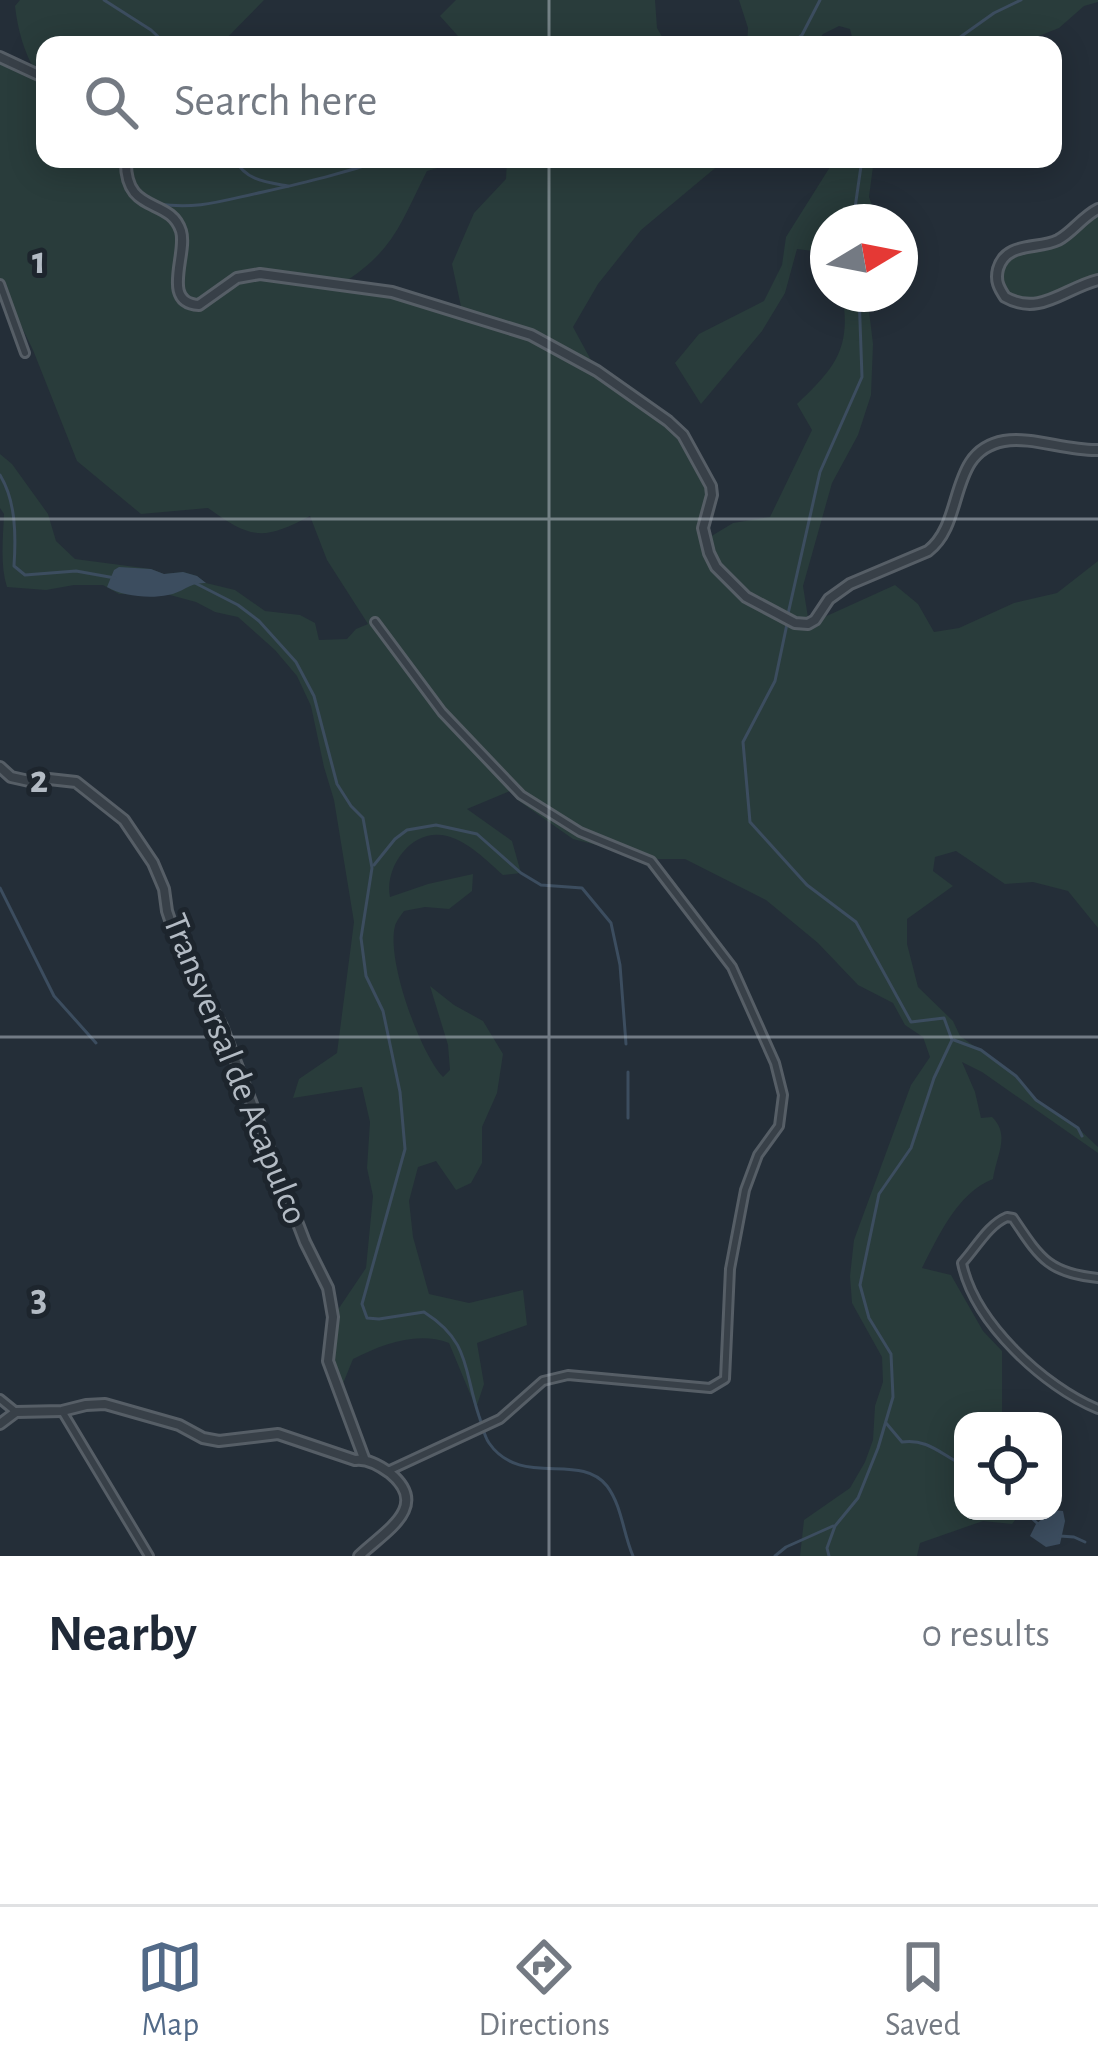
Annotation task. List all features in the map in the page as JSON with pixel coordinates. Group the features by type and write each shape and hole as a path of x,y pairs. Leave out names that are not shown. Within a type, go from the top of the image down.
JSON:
{"street":[{"path":"0,57 36,74"},
{"path":"126,168 134,194 180,227 178,285 188,304 200,305 237,278 260,274 392,292 531,335 618,386 668,421 695,453 711,486 703,528 716,567 746,597 795,623 814,620 850,584 938,544 949,525 964,471 993,444 1021,440 1077,451 1098,450"},
{"path":"1098,209 1061,238 1009,253 999,266 997,282 1005,297 1029,305 1098,280"},
{"path":"0,284 25,353"},
{"path":"375,622 442,712 521,795 580,832 651,861 732,968 775,1063 783,1095 779,1126 758,1155 737,1229 730,1269 725,1379 710,1388 568,1375 543,1381 500,1419 388,1471"},
{"name":"Transversal de Acapulco","path":"0,766 11,777 29,781 76,782 124,820 153,863 179,947 222,1026 305,1242 328,1288 333,1317 328,1361 364,1459"},
{"path":"1098,1278 1064,1274 1007,1217 993,1224 962,1263 979,1303 1010,1345 1065,1391 1098,1409"},
{"path":"0,1399 16,1412"},
{"path":"0,1424 16,1412 62,1412 105,1405 179,1425 202,1438 219,1441 278,1434 364,1459 388,1471 405,1490 408,1508 359,1556"},
{"path":"62,1412 149,1556"}],"green space":[{"path":"20,0 264,0 229,36 36,36 36,73 15,6"},
{"path":"456,0 655,0 662,36 458,36 440,16"},
{"path":"739,0 1098,0 1059,28 1039,36 852,36 850,29 839,26 822,36 748,36"},
{"path":"0,56 36,73 36,168 437,168 427,171 384,248 340,285 392,294 463,316 452,264 474,213 506,179 507,168 715,168 641,230 598,284 573,327 598,373 683,435 711,486 703,520 705,540 733,523 770,517 812,430 797,404 838,356 844,312 869,312 871,395 858,435 832,483 803,586 809,624 895,585 918,604 934,632 959,628 1014,603 1057,593 1098,561 1098,928 1068,891 1033,882 1005,884 956,851 935,857 933,871 953,886 907,919 907,944 918,987 953,1021 960,1036 1016,1076 1036,1100 1098,1147 1098,1153 962,1062 981,1118 992,1117 998,1124 1001,1146 993,1179 959,1205 922,1268 951,1275 983,1331 1002,1351 1002,1412 954,1412 954,1520 1015,1520 1012,1524 983,1521 920,1543 917,1556 800,1556 804,1520 850,1488 873,1440 875,1406 883,1382 882,1357 852,1303 854,1240 911,1085 930,1057 923,1037 905,1025 893,1003 858,985 818,943 766,900 685,859 652,859 573,839 510,791 467,809 512,841 521,873 503,875 463,843 434,835 403,852 389,885 390,897 473,874 472,891 449,909 404,911 395,926 395,960 415,1027 443,1077 450,1070 448,1045 430,986 483,1021 503,1054 497,1093 482,1127 482,1163 471,1183 456,1190 436,1161 418,1167 409,1201 413,1237 429,1294 469,1303 523,1290 527,1325 477,1343 484,1384 476,1408 449,1343 425,1338 376,1348 353,1359 340,1391 331,1373 333,1317 366,1268 373,1196 367,1168 370,1122 362,1087 293,1098 299,1079 337,1053 354,922 334,800 311,706 297,676 238,617 170,595 119,594 103,585 46,590 7,587 0,454 48,514 56,541 75,559 197,576 235,590 265,611 300,615 315,623 319,640 347,639 368,624 327,560 310,516 280,530 258,533 235,526 208,508 141,514 77,461 33,350 0,283"},
{"path":"829,168 873,168 872,204 810,204 810,251 797,249 785,293 762,331 701,404 675,363 699,334 764,301 782,265 786,237"},
{"path":"1098,211 1098,281 1054,302 1006,299 998,275 1009,255 1042,247"}],"water":[{"path":"119,567 183,572 206,583 161,596 128,595 107,587"},
{"path":"1063,1511 1060,1544 1046,1547 1030,1536 1036,1524 1062,1520"}],"waterway":[{"path":"104,0 157,36"},
{"path":"801,36 820,0"},
{"path":"962,36 1021,0"},
{"path":"241,168 264,182 288,186"},
{"path":"158,204 223,201 354,168"},
{"path":"856,204 861,168"},
{"path":"788,614 820,472 862,377 860,312"},
{"path":"0,475 12,507 14,566 25,575 76,571 115,578"},
{"path":"195,583 259,621 296,662 314,696 337,784 363,818 372,868 361,938 366,976 383,1011 400,1092 405,1149 362,1304 367,1318 424,1312 439,1323 458,1346 489,1443 517,1464 595,1476 616,1502 633,1556"},
{"path":"787,624 775,681 743,742 750,822 807,885 856,922 911,1022 944,1018 952,1040 911,1148 879,1194 860,1285 869,1318 891,1354 893,1397 858,1498 835,1526 829,1556"},
{"path":"374,865 407,830 436,825 477,834 541,885 582,888 611,923 620,965 626,1044"},
{"path":"0,888 54,996 96,1043"},
{"path":"954,1040 981,1050 1016,1076 1036,1100 1078,1128 1082,1136"},
{"path":"628,1072 628,1118"},
{"path":"886,1423 902,1442 927,1445 954,1460"},
{"path":"1034,1520 1037,1523"},
{"path":"775,1556 833,1526"},
{"path":"1060,1536 1085,1542"}]}
